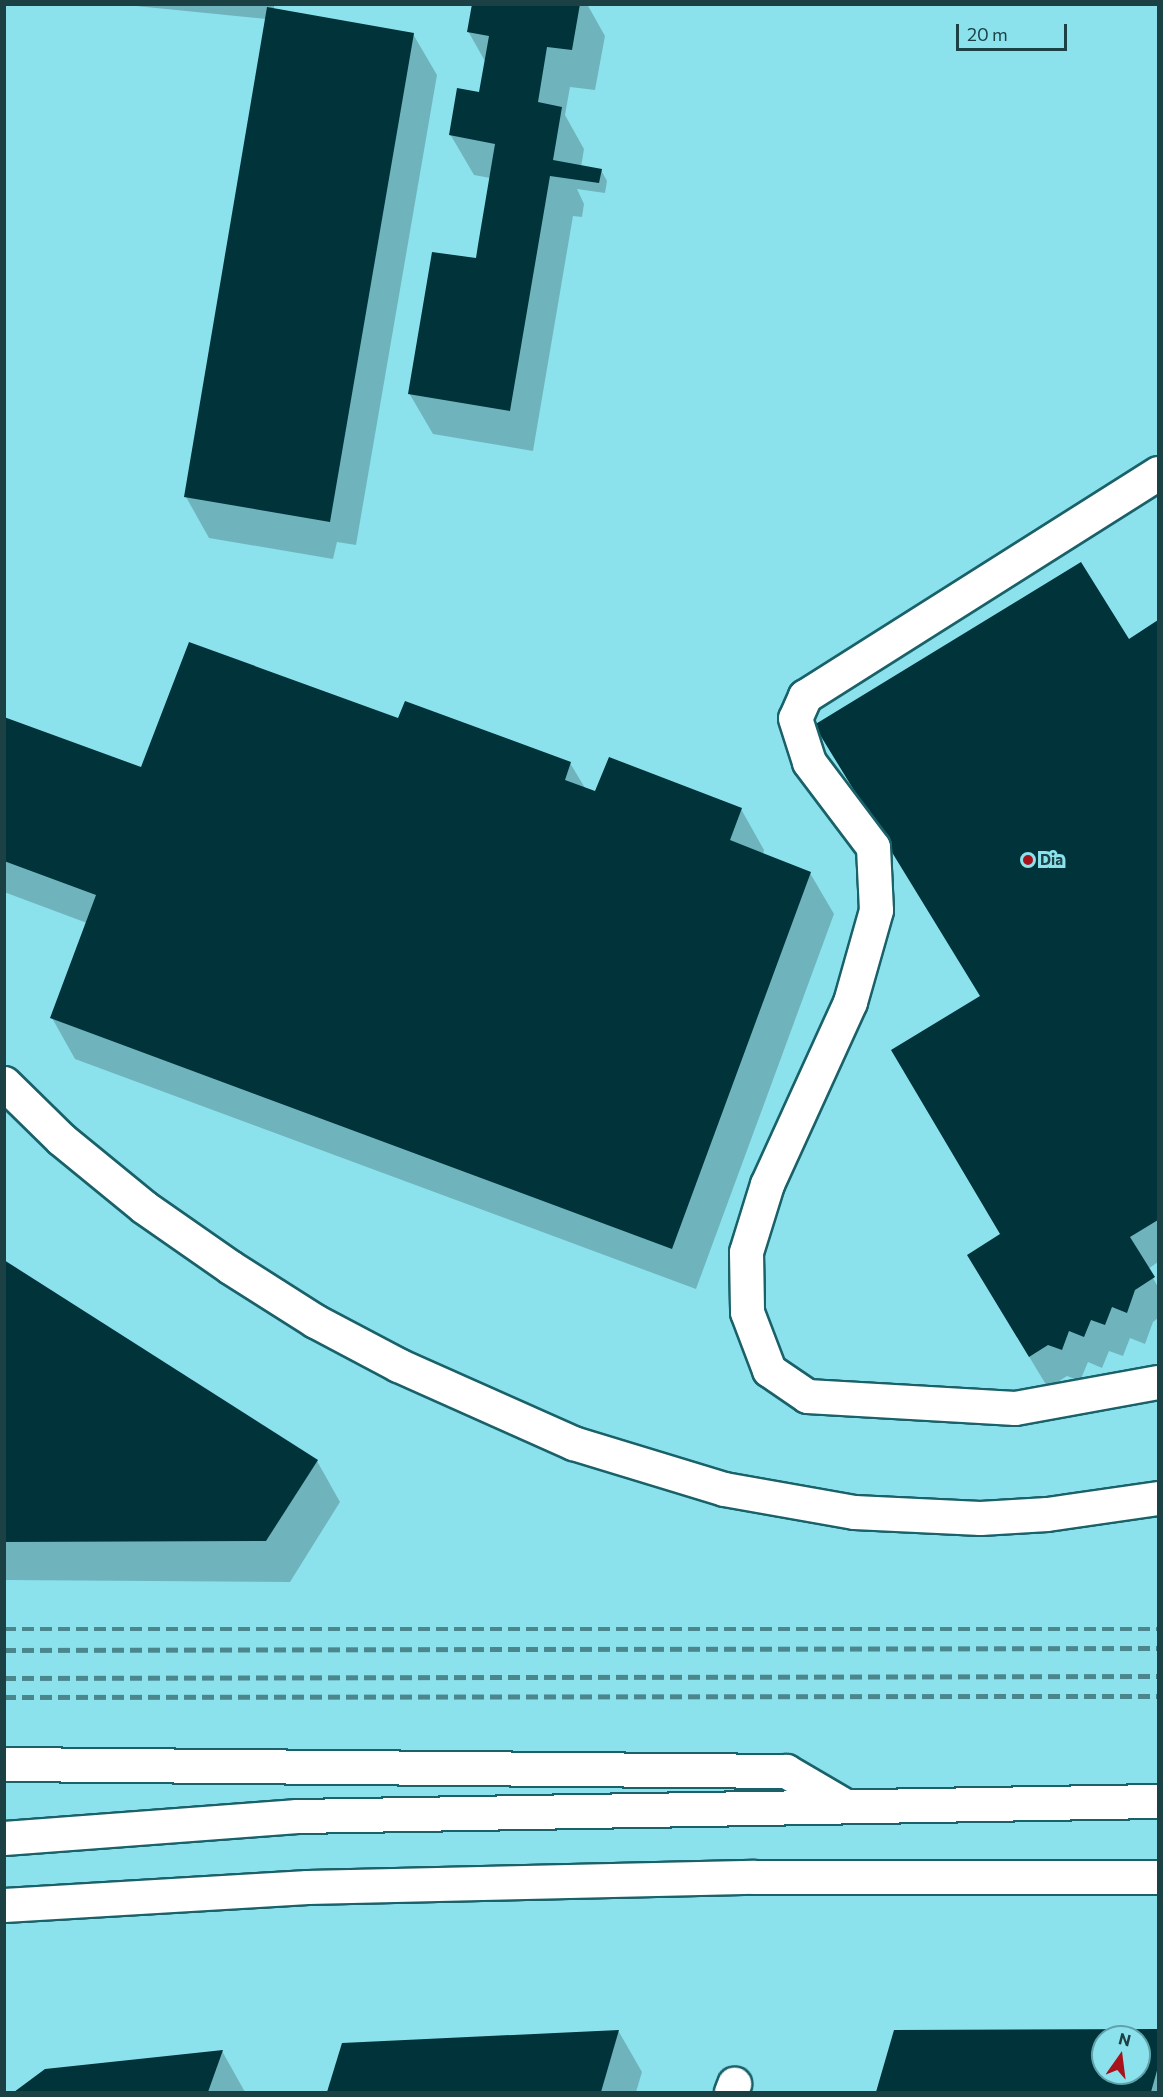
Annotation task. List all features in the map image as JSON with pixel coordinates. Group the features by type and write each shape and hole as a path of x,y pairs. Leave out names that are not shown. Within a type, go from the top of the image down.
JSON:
{"main road":[{"path":"1158,474 805,696 795,718 808,762 873,848 876,910 850,1002 767,1184 746,1252 747,1312 769,1370 807,1396 1015,1407 1158,1382"},
{"path":"4,1083 61,1139 144,1207 315,1321 466,1398 639,1466 789,1502 914,1517 1047,1514 1158,1498"},
{"path":"4,1764 786,1772 844,1805"},
{"path":"4,1838 297,1816 1158,1801"},
{"path":"4,1905 390,1885 810,1876 1158,1877"}],"building":[{"path":"472,4 580,4 572,50 547,47 538,102 562,107 553,160 602,169 599,183 550,176 510,411 408,394 432,252 476,258 495,144 449,135 457,88 479,92 489,36 467,32"},
{"path":"267,7 414,33 330,522 184,497"},
{"name":"Dia","path":"1081,562 1129,639 1158,620 1158,1220 1130,1237 1155,1277 1135,1290 1127,1313 1112,1307 1105,1325 1091,1320 1084,1337 1069,1331 1062,1350 1048,1345 1029,1357 967,1255 1000,1234 891,1050 980,996 814,725"},
{"path":"189,642 398,718 405,701 571,762 565,780 595,791 609,757 742,808 730,840 811,872 672,1249 50,1018 96,895 4,861 4,717 141,767"},
{"path":"4,1260 318,1460 266,1541 4,1542"},
{"path":"1091,2029 1091,2085 1151,2085 1151,2029 1158,2029 1158,2067 1151,2092 876,2092 894,2030"},
{"path":"619,2030 601,2092 327,2092 342,2043"},
{"path":"223,2050 208,2092 14,2092 45,2069"}],"railway":[{"path":"4,1629 1158,1629"},
{"path":"4,1650 1158,1648"},
{"path":"4,1678 1158,1676"},
{"path":"4,1697 1158,1696"}],"place":[{"name":"Dia","path":"1028,860"}]}
